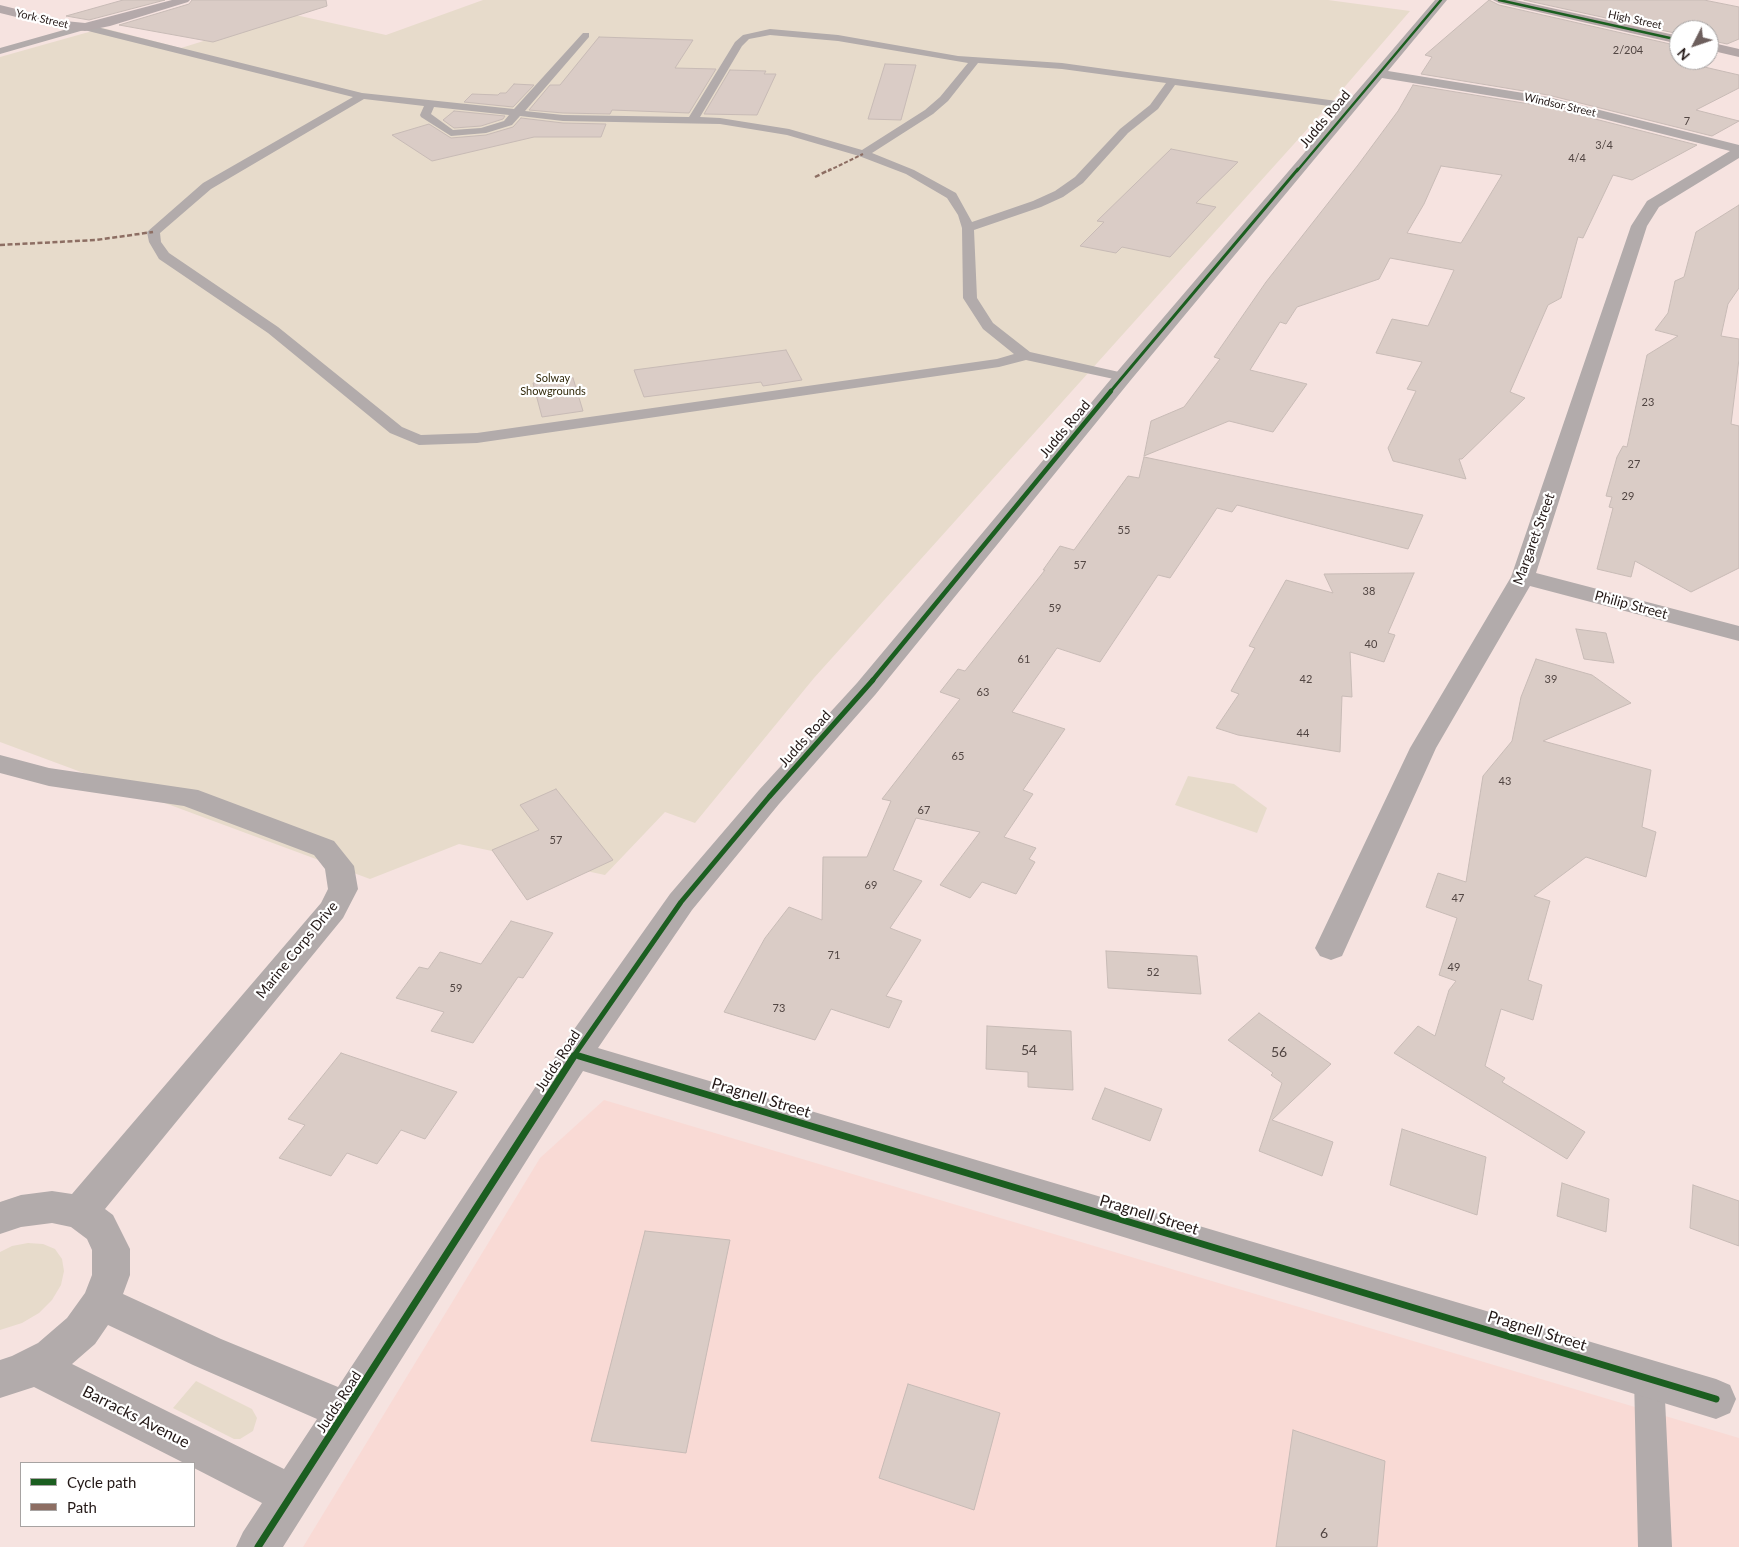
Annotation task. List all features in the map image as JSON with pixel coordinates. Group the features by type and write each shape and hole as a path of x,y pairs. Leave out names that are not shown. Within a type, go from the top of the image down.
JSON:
{"highway":[{"name":"High Street","path":"1499,0 1669,38"},
{"path":"1719,48 1739,53"}],"street":[{"name":"York Street","path":"0,9 65,25 85,27 106,23 184,0"},
{"name":"Judds Road","path":"258,1547 575,1055 681,902 769,797 866,689 1123,377 1441,0"},
{"name":"Windsor Street","path":"1378,74 1548,100 1739,151"},
{"name":"Margaret Street","path":"1331,948 1423,748 1467,676 1523,577 1606,321 1639,226 1653,204 1739,151"},
{"name":"Philip Street","path":"1523,577 1739,634"},
{"name":"Marine Corps Drive","path":"0,764 50,778 188,797 324,848 339,866 343,889 332,910 80,1212"},
{"name":"Pragnell Street","path":"575,1055 1716,1398"},
{"path":"0,1218 20,1211 52,1207 80,1212 100,1227 111,1249 111,1275 101,1303 80,1331 52,1356 17,1372"},
{"path":"101,1303 207,1352 346,1411"},
{"name":"Barracks Avenue","path":"17,1372 291,1495"}],"lane":[{"path":"0,51 85,27 362,96 563,118 720,121 764,127 863,154 910,172 952,196 964,214 968,228 970,298 988,326 1025,355 1123,377"},
{"path":"693,120 738,44 746,37 776,32 838,38 975,61 1053,66 1350,106"},
{"path":"430,104 425,115 451,133 482,131 508,123 586,35"},
{"path":"863,154 929,112 944,99 975,61"},
{"path":"968,228 1038,204 1079,180 1124,131 1158,102 1173,81"},
{"path":"362,96 207,186 153,232 155,242 164,256 274,330 396,430 419,440 487,436 998,363 1025,355"},
{"path":"1649,1378 1655,1547"}],"shaded area":[{"path":"604,1100 1739,1438 1739,1547 303,1547 540,1158"}],"green space":[{"name":"Solway Showgrounds","path":"483,0 1328,0 1410,11 1329,105 814,678 695,823 665,812 605,875 459,844 370,879 0,742 0,57 103,28 181,48 291,14 386,35"},
{"path":"1188,776 1234,784 1267,808 1257,833 1175,805"},
{"path":"28,1243 43,1244 55,1249 62,1259 64,1271 61,1285 52,1300 39,1313 22,1323 0,1330 0,1252 12,1246"},
{"path":"196,1381 252,1409 257,1418 253,1431 240,1439 234,1439 173,1408"}],"building":[{"path":"123,0 165,0 89,20 66,16"},
{"path":"192,0 326,0 327,6 213,42 119,25 189,4"},
{"path":"1489,0 1499,5 1669,44 1669,70 1717,70 1739,75 1739,88 1696,110 1739,121 1712,136 1548,95 1421,74 1432,57 1425,55"},
{"path":"1524,0 1704,0 1739,7 1739,39 1727,44 1719,42 1719,20 1669,20 1669,32"},
{"path":"599,37 693,40 675,68 716,69 689,113 612,110 610,114 529,110 550,85 560,85"},
{"path":"885,64 916,65 901,120 868,119"},
{"path":"730,70 766,71 764,74 776,74 757,115 704,114"},
{"path":"514,84 534,85 513,107 464,102 472,94 498,95 506,93"},
{"path":"1413,85 1548,107 1697,145 1632,180 1613,175 1583,238 1578,237 1561,298 1548,305 1510,392 1525,398 1462,459 1459,459 1466,479 1393,461 1388,448 1416,391 1407,389 1422,362 1376,353 1392,319 1428,326 1454,270 1390,258 1379,279 1297,307 1286,324 1280,322 1250,370 1307,384 1273,432 1229,421 1144,456 1151,421 1184,407 1220,359 1214,357 1266,282 1398,111","holes":["1441,166 1502,175 1461,243 1407,233 1424,204"]},
{"path":"454,111 505,116 503,119 481,126 454,128 443,120"},
{"path":"521,118 563,123 606,124 601,137 534,137 432,161 392,135 429,124 451,138 486,135 513,127"},
{"path":"1171,149 1238,162 1196,203 1216,207 1170,257 1122,247 1116,253 1080,246 1104,222 1097,221"},
{"path":"1739,205 1739,288 1728,304 1721,336 1739,339 1739,359 1731,424 1739,426 1739,568 1691,592 1635,561 1631,577 1597,569 1613,508 1609,507 1612,497 1606,496 1617,457 1623,446 1627,447 1647,355 1678,336 1655,330 1668,313 1675,281 1684,277 1696,232"},
{"path":"786,350 802,380 763,386 761,382 644,397 634,370"},
{"path":"573,378 583,411 542,417 533,383"},
{"path":"1144,457 1423,515 1408,549 1237,505 1232,512 1217,508 1170,578 1158,575 1100,662 1057,648 1012,712 1065,729 1023,790 1033,794 1004,837 1036,848 1029,859 1035,862 1016,894 982,882 970,898 940,885 980,832 916,818 893,870 922,881 890,928 921,940 886,996 902,1001 889,1028 831,1009 815,1040 724,1012 765,938 789,907 822,920 823,857 867,857 891,801 882,799 960,699 940,692 958,669 965,671 1045,570 1043,570 1060,546 1074,550 1128,476 1139,478"},
{"path":"1414,573 1388,633 1395,635 1384,662 1350,652 1352,697 1342,696 1340,752 1238,735 1216,728 1239,694 1231,691 1255,648 1249,646 1286,580 1333,593 1324,574"},
{"path":"1576,629 1606,633 1614,663 1584,659"},
{"path":"1536,659 1592,675 1631,703 1543,741 1651,770 1642,827 1656,832 1646,877 1586,857 1534,896 1550,901 1528,980 1542,985 1533,1020 1501,1009 1485,1066 1505,1078 1502,1082 1585,1132 1567,1159 1394,1053 1418,1026 1435,1036 1449,990 1456,981 1439,975 1457,918 1426,907 1438,873 1466,882 1483,776 1512,741 1521,697"},
{"path":"556,789 613,860 527,900 492,850 539,830 520,805"},
{"path":"511,921 553,933 523,978 518,977 473,1043 431,1031 444,1012 396,998 419,967 428,969 440,952 481,964"},
{"path":"1106,951 1197,956 1201,994 1108,988"},
{"path":"1259,1013 1331,1064 1272,1120 1333,1142 1322,1176 1259,1151 1282,1083 1271,1075 1273,1073 1228,1040"},
{"path":"987,1026 1071,1031 1073,1090 1028,1087 1028,1072 986,1069"},
{"path":"341,1053 457,1092 425,1139 401,1130 377,1164 347,1153 331,1176 279,1158 305,1125 288,1119"},
{"path":"1105,1088 1162,1109 1150,1141 1092,1119"},
{"path":"1402,1129 1486,1157 1477,1215 1390,1185"},
{"path":"1562,1183 1609,1199 1606,1232 1557,1216"},
{"path":"1693,1185 1739,1201 1739,1246 1690,1228"},
{"path":"645,1231 730,1240 686,1453 591,1441"},
{"path":"908,1384 1000,1413 974,1510 879,1478"},
{"path":"1293,1430 1385,1461 1377,1547 1276,1547"}],"marked path":[{"path":"815,177 863,154"},
{"path":"0,245 96,240 153,232"}],"cycle path":[{"path":"258,1547 575,1055 681,902 769,797 866,689 1123,377 1441,0"},
{"path":"1499,0 1669,38"},
{"path":"575,1055 1716,1399"}]}
